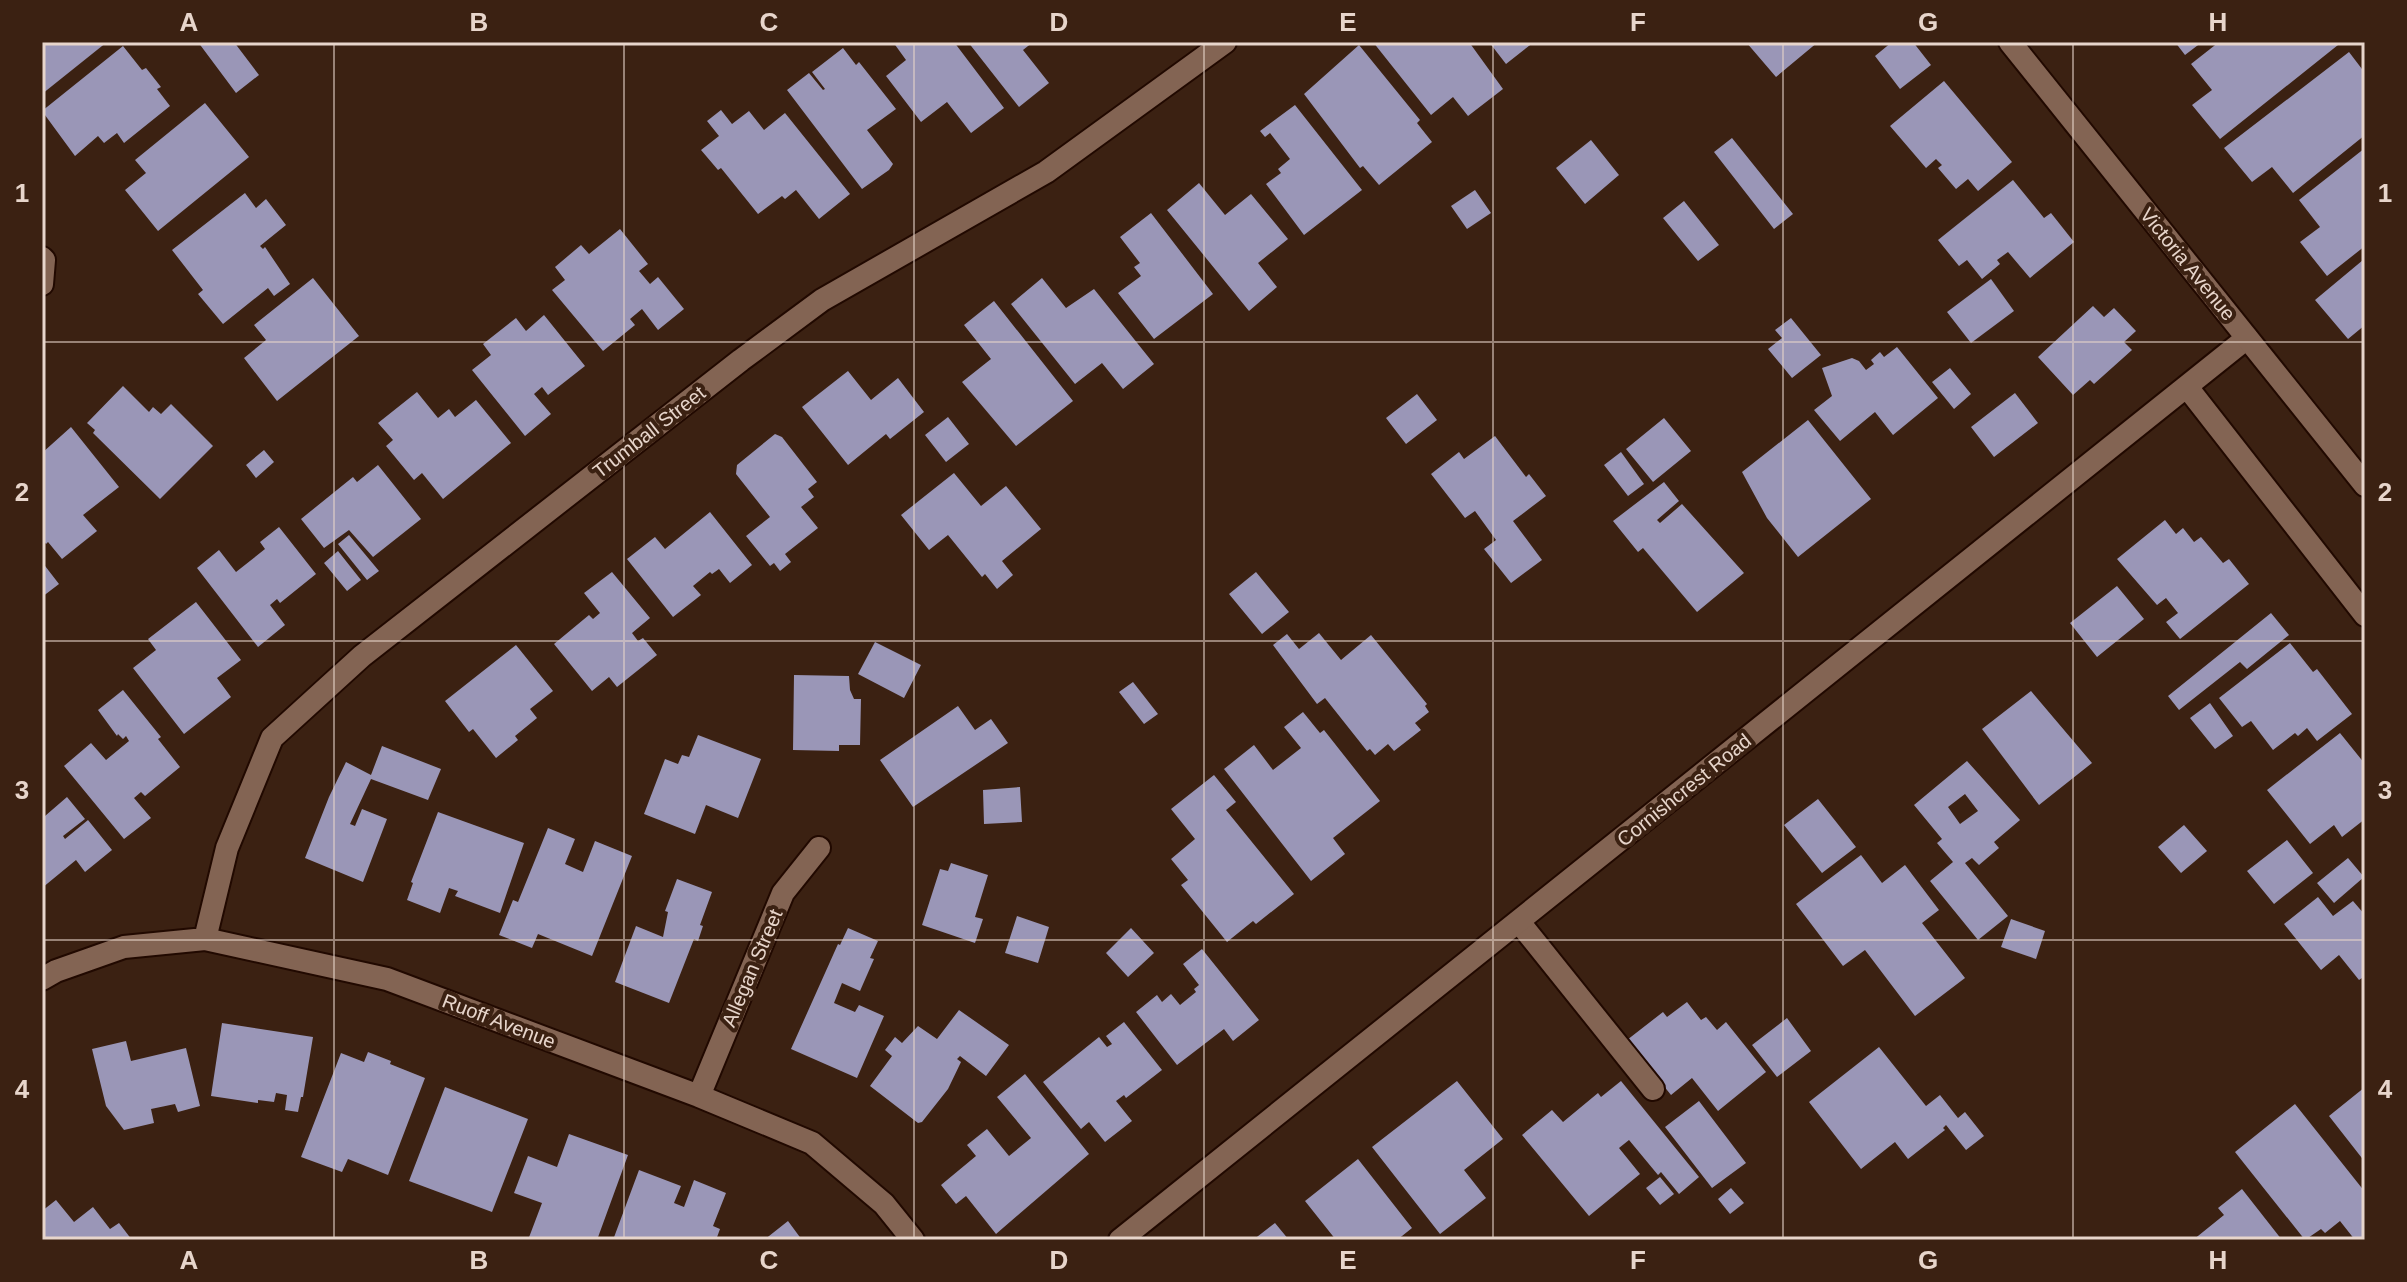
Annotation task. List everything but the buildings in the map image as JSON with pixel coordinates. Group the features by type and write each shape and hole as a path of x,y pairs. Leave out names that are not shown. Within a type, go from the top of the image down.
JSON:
{"street":[{"name":"Trumball Street","path":"205,939 227,848 272,738 362,656 822,300 1046,172 1225,42"},
{"name":"Victoria Avenue","path":"2010,42 2365,485"},
{"path":"42,258 42,284"},
{"name":"Cornishcrest Road","path":"1127,1238 2247,338"},
{"path":"2187,387 2365,615"},
{"name":"Allegan Street","path":"699,1096 783,893 819,848"},
{"path":"1519,922 1653,1089"},
{"name":"Ruoff Avenue","path":"42,979 124,947 205,939 387,979 699,1096 812,1143 884,1204 913,1240"}]}
